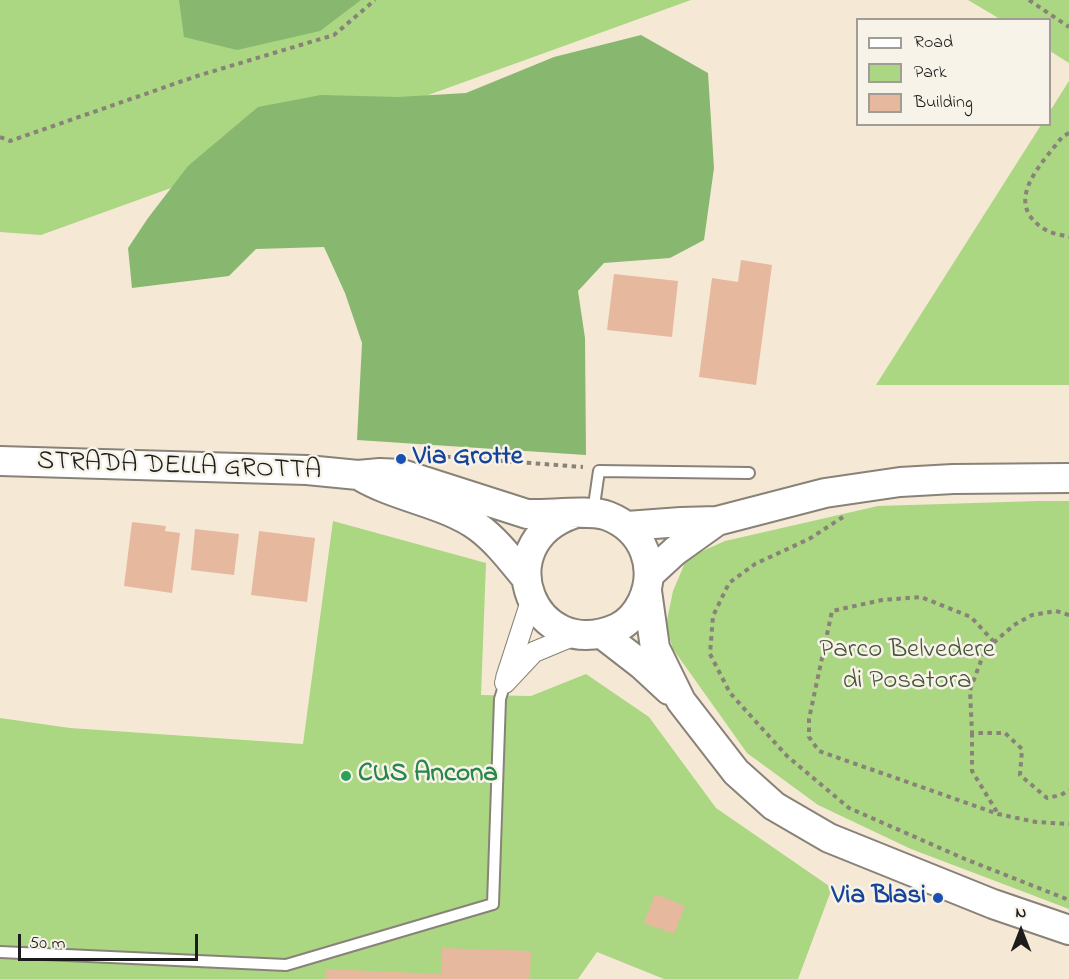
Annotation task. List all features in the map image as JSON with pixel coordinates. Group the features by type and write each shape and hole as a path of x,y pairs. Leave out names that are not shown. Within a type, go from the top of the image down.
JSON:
{"street":[{"name":"STRADA DELLA GROTTA","path":"0,461 307,470 358,476 380,473 402,474 527,514 606,514 627,526 642,543 648,561 648,583 639,608 621,626 534,652 505,683"},
{"name":"STRADA DELLA GROTTA","path":"358,476 376,486 452,513 477,526 497,544 529,589 547,621 557,627 588,634"},
{"name":"STRADA DELLA GROTTA","path":"627,526 717,521 825,493 900,482 1069,478"},
{"path":"505,683 529,589 529,554 538,537 553,522 583,513"},
{"name":"STRADA DELLA GROTTA","path":"648,583 675,551 717,521"},
{"path":"648,583 655,648 681,701"},
{"path":"588,634 642,665 681,701 736,772 774,806 829,838 895,866 993,904 1069,930"}],"lane":[{"path":"583,513 600,471 749,473"},
{"path":"0,952 286,965 493,904 500,699 505,683"}],"path":[{"path":"0,137 10,141 197,76 334,35 375,0"},
{"path":"1029,0 1069,27"},
{"path":"1069,134 1062,136 1030,179 1024,200 1030,215 1047,230 1069,237"},
{"path":"432,456 581,466 600,471"},
{"path":"849,513 809,539 755,564 729,584 713,616 710,654 730,693 787,756 849,808 965,859 1069,900"},
{"path":"994,642 971,617 921,597 882,600 832,611 809,719 809,737 819,751 998,814 1036,822 1069,824"},
{"path":"998,814 972,771 970,690 985,650 1014,625 1032,615 1056,611 1069,615"},
{"path":"972,733 1005,733 1022,749 1020,775 1047,798 1061,795 1069,790"}],"green space":[{"path":"0,0 691,0 41,235 0,232"},
{"path":"179,0 361,0 320,31 237,50 184,37"},
{"path":"968,0 1069,0 1069,63 1051,52 1051,18 998,18"},
{"path":"641,35 708,73 714,168 704,240 670,258 604,263 578,291 585,338 586,455 357,440 362,343 345,293 324,247 256,249 229,276 132,288 128,248 148,218 188,166 258,107 321,95 398,97 466,93 554,57"},
{"path":"1069,81 1069,385 876,385 1040,126 1051,126 1051,109"},
{"name":"Parco Belvedere di Posatora","path":"1069,501 1069,909 911,849 818,805 747,753 673,649 666,625 673,591 687,558 725,541 878,506"},
{"name":"CUS Ancona","path":"333,521 486,563 481,695 531,696 586,674 649,717 716,808 832,888 798,979 664,979 597,952 578,979 0,979 0,718 70,728 303,744"}],"building":[{"path":"741,260 772,265 756,385 699,377 712,278 738,282"},
{"path":"614,274 678,281 672,337 607,330"},
{"path":"132,522 166,526 165,531 180,533 172,593 124,586"},
{"path":"195,529 239,534 234,575 191,570"},
{"path":"259,531 315,538 307,602 251,595"},
{"path":"655,894 685,906 674,934 644,923"},
{"path":"442,948 531,951 530,979 326,979 326,969 441,974"}],"place":[{"name":"Via Grotte","path":"401,459"},
{"name":"CUS Ancona","path":"346,776"},
{"name":"Via Blasi","path":"938,898"}]}
